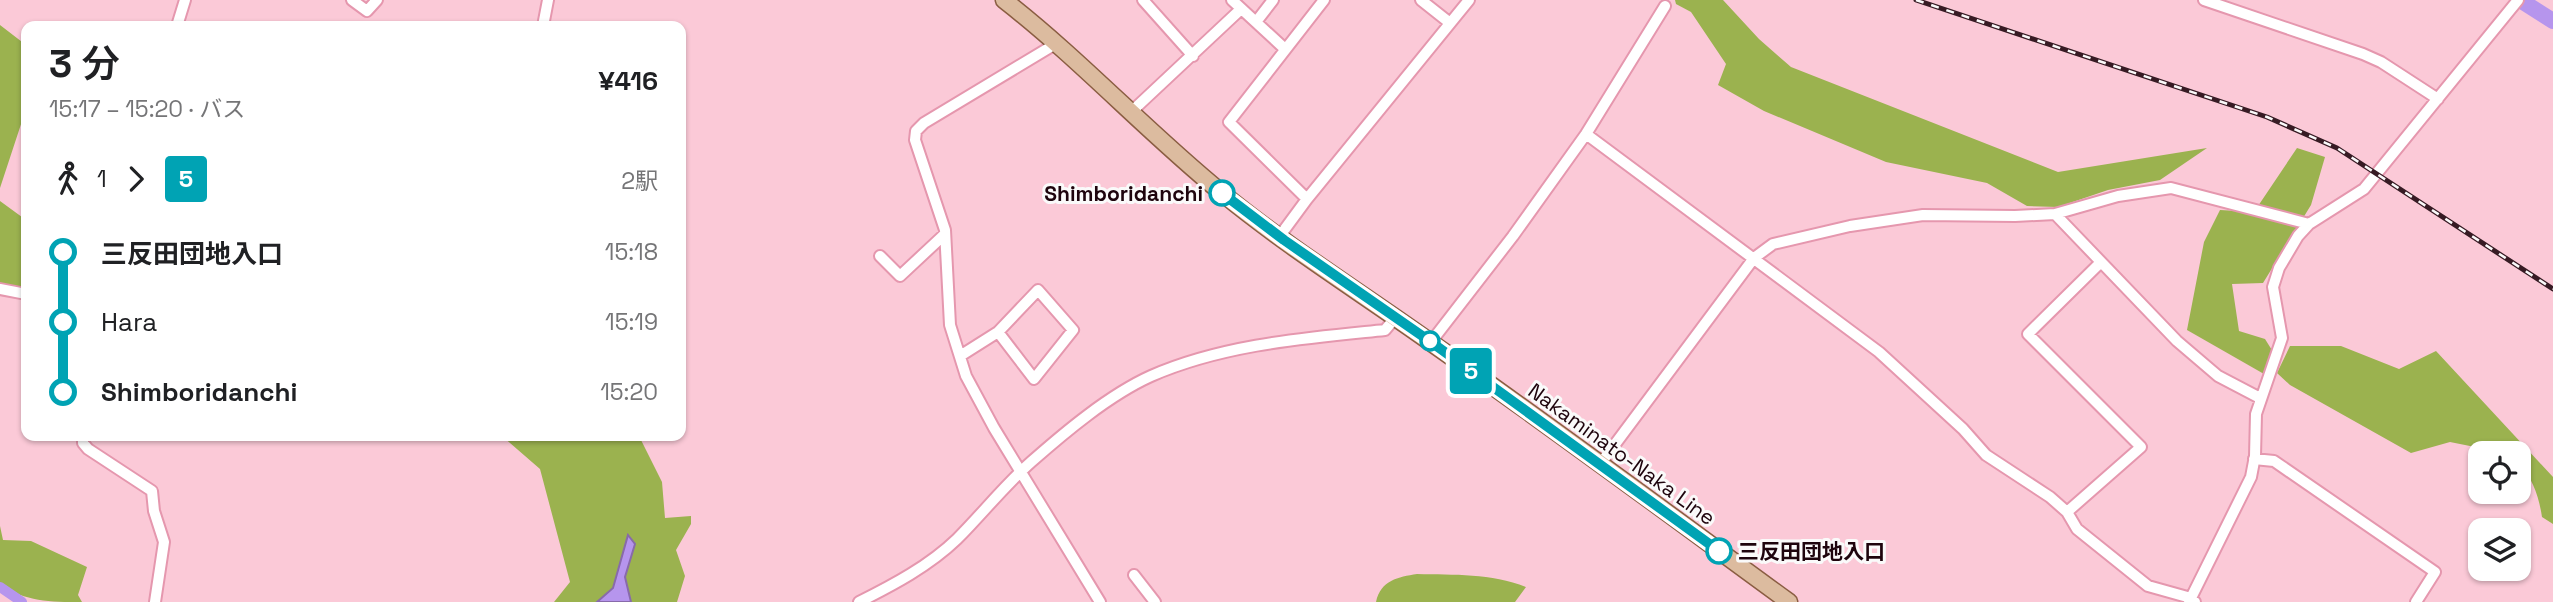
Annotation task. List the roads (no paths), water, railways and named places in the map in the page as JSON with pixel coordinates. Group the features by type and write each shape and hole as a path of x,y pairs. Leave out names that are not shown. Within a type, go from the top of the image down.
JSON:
{"main road":[{"name":"Nakaminato-Naka Line","path":"1004,0 1057,43 1130,113 1223,194 1279,237 1601,463 1782,600"}],"street":[{"path":"179,21 185,0"},
{"path":"352,0 367,11 377,0"},
{"path":"543,21 548,0"},
{"path":"1143,0 1193,56"},
{"path":"1231,0 1285,50"},
{"path":"1256,22 1273,0"},
{"path":"1307,199 1229,122 1324,0"},
{"path":"1421,0 1450,23"},
{"path":"1279,237 1469,0"},
{"path":"2204,0 2363,54 2381,62 2438,99"},
{"path":"1586,134 1879,352 1963,429 1986,455 2038,488 2067,512 2077,529 2148,586 2192,601 2245,493 2254,460 2256,414 2280,351 2282,338 2273,287 2279,268 2298,236 2309,224 2364,189 2517,1"},
{"path":"1431,342 1513,236 1586,134 1665,6"},
{"path":"1130,113 1241,9"},
{"path":"1057,43 924,122 916,131 915,140 945,234 950,326 966,376 1100,602"},
{"path":"1601,463 1754,258 1773,244 1850,226 1923,215 2055,214 2128,193 2171,188 2309,224"},
{"path":"2055,214 2177,341 2218,376 2260,398"},
{"path":"880,256 900,276 945,234"},
{"path":"2067,512 2141,447 2028,334 2100,263"},
{"path":"0,289 21,293"},
{"path":"960,356 998,332 1038,290 1073,330 1034,379 998,332"},
{"path":"859,602 899,581 941,552 957,539 1000,489 1071,429 1117,396 1153,376 1237,351 1313,338 1385,330 1395,318"},
{"path":"83,441 88,449 152,491 154,512 164,542 155,602"},
{"path":"2254,460 2274,461 2435,572 2416,602"},
{"path":"1134,575 1155,602"}],"waterway":[{"path":"2520,0 2553,21"},
{"path":"0,587 22,602"}],"railway":[{"path":"1916,0 2267,117 2337,148 2553,289"}],"place":[{"name":"Shimboridanchi","path":"1222,193"},
{"name":"三反田団地入口","path":"1719,551"}]}
